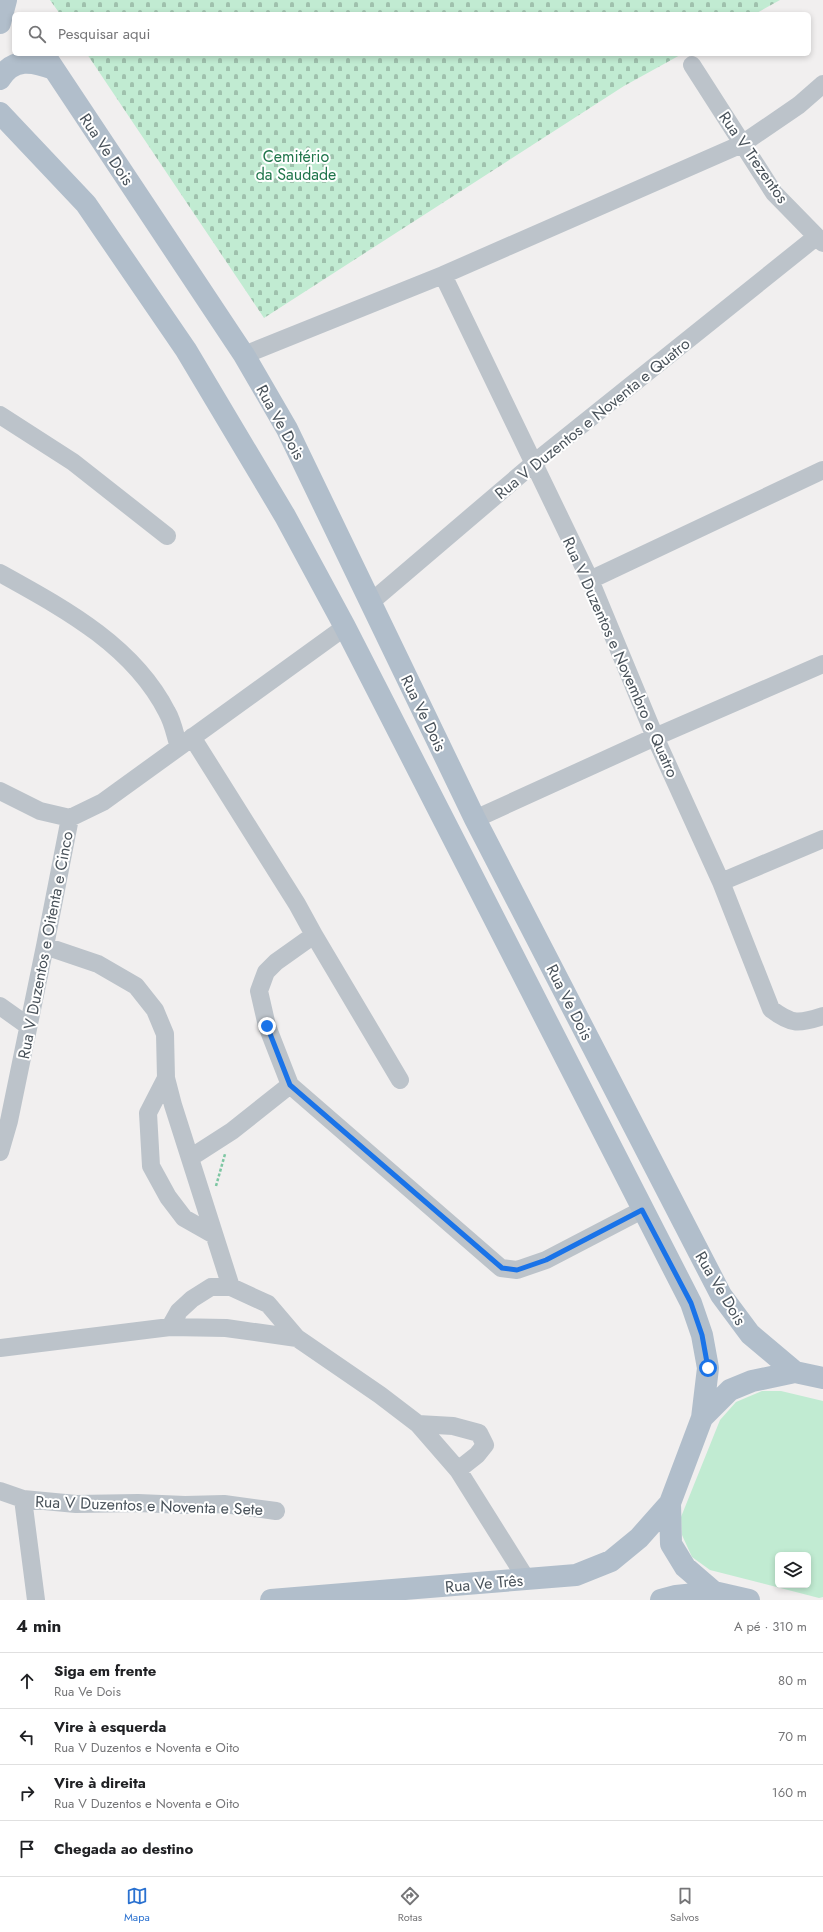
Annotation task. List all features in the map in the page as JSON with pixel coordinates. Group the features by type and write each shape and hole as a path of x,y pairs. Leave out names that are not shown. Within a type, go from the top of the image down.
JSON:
{"main road":[{"path":"0,23 6,0"},
{"path":"10,0 18,12"},
{"path":"0,79 6,69 20,63 49,62"},
{"name":"Rua Ve Dois","path":"49,62 244,356 287,429 475,819 721,1295 750,1334 795,1372"},
{"name":"Rua Ve Dois","path":"0,113 86,204 173,330 285,516 345,627 642,1210 691,1303 702,1335 708,1368 702,1418"},
{"path":"714,1592 685,1567 671,1544 670,1504 702,1418 730,1390 752,1381 795,1372 823,1378"},
{"name":"Rua Ve Três","path":"271,1600 576,1575 611,1561 639,1538 670,1504"},
{"path":"662,1600 676,1596 714,1592 749,1600"}],"street":[{"name":"Rua V Trezentos","path":"692,65 774,193 819,240"},
{"path":"244,356 443,275 742,144 799,105 823,84"},
{"name":"Rua V Duzentos e Noventa e Quatro","path":"371,602 534,463 819,240"},
{"name":"Rua V Duzentos e Novembro e Quatro","path":"443,275 590,580 655,737 721,882 771,1009 783,1018 792,1022 805,1022 823,1016"},
{"path":"0,416 73,462 167,536"},
{"path":"590,580 823,470"},
{"path":"0,573 65,609 118,649 148,682 186,742 297,904 400,1080"},
{"name":"Rua V Duzentos e Oitenta e Cinco","path":"0,1152 9,1121 70,818 103,802 345,627"},
{"path":"475,819 655,737 823,664"},
{"path":"0,791 40,811 70,818"},
{"path":"721,882 823,839"},
{"path":"314,935 276,962 266,972 259,991 267,1026 290,1085 502,1268 517,1270 546,1260 642,1210"},
{"path":"45,946 98,964 136,986 155,1010 165,1034 166,1078 231,1287"},
{"path":"0,1006 28,1026"},
{"path":"166,1078 148,1113 151,1166 168,1197 184,1218 214,1235"},
{"path":"190,1158 232,1131 290,1085"},
{"path":"170,1327 179,1311 192,1299 211,1287 231,1287 268,1304 297,1338 380,1395 418,1424 458,1470 527,1580"},
{"path":"0,1348 170,1327 226,1328 297,1338"},
{"path":"418,1424 453,1426 478,1434 485,1445 477,1455 458,1470"},
{"name":"Rua V Duzentos e Noventa e Sete","path":"0,1491 23,1499 76,1504 138,1503 184,1506 224,1504 276,1510"},
{"path":"23,1499 36,1600"}],"path":[{"path":"208,1214 232,1131"}],"green space":[{"path":"50,0 780,0 759,12 59,12"},
{"name":"Cemitério da Saudade","path":"88,56 678,56 624,86 264,318"},
{"path":"762,1391 781,1391 823,1401 823,1597 819,1598 780,1588 811,1588 811,1552 775,1552 775,1587 710,1570 692,1557 682,1535 681,1517 720,1420 736,1402"}],"route":[{"path":"267,1026 290,1085 502,1268 517,1270 546,1260 642,1210 691,1303 702,1335 708,1368"}]}
